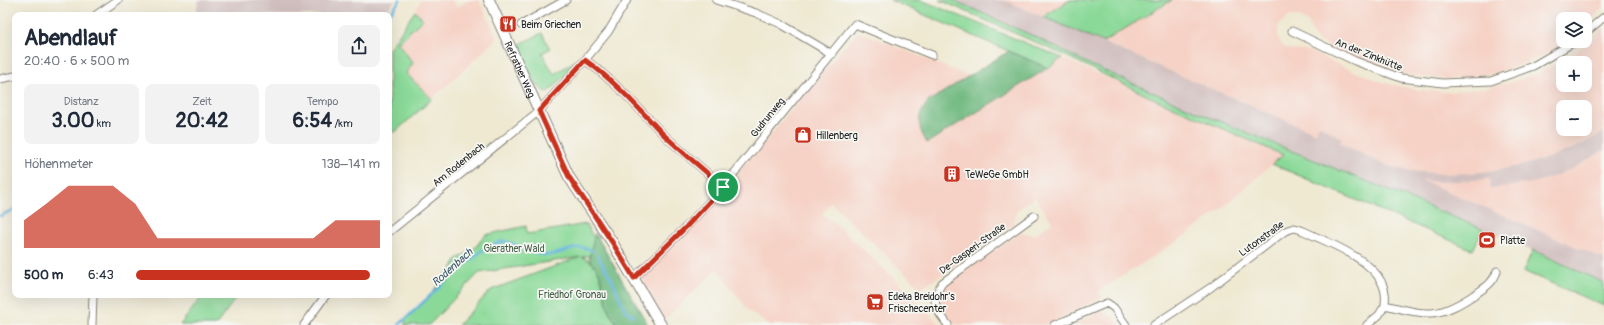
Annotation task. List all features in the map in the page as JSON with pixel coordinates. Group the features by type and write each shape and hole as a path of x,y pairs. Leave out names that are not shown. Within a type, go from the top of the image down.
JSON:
{"main road":[{"name":"Refrather Weg","path":"489,0 569,177 612,242 661,325"}],"street":[{"path":"100,12 118,0"},
{"path":"521,25 566,0"},
{"name":"Am Rodenbach","path":"392,230 539,111 608,32 627,0"},
{"path":"716,0 756,13 781,24 832,54"},
{"path":"1592,27 1604,17"},
{"name":"Gudrunweg","path":"634,278 686,227 723,187 855,24 932,55"},
{"name":"An der Zinkhütte","path":"1292,31 1356,61 1401,78 1443,83 1491,82 1533,66 1564,48"},
{"path":"585,60 601,71 632,100 664,134 723,187"},
{"path":"0,80 12,77"},
{"name":"De-Gasperi-Straße","path":"948,325 938,312 934,302 937,290 942,283 1034,216"},
{"name":"Lutonstraße","path":"1154,325 1204,293 1285,231 1294,228 1342,248 1358,258 1372,270 1380,280 1384,289 1385,305"},
{"path":"1367,325 1377,318 1385,305 1426,314 1442,312 1461,304 1492,282 1497,271"},
{"path":"92,325 93,298"},
{"path":"304,325 324,298"},
{"path":"1055,325 1107,303 1112,306 1126,325"}],"shaded area":[{"path":"199,0 395,0 386,12 196,12"},
{"path":"419,0 451,0 457,7 469,0 479,0 497,39 432,99 406,73 398,43 423,19 415,11 420,2"},
{"path":"953,0 1003,0 1316,133 1319,125 1342,138 1340,143 1385,165 1412,171 1441,174 1498,170 1527,164 1554,156 1581,145 1604,132 1604,149 1596,155 1576,167 1533,183 1490,189 1489,179 1441,182 1421,180 1604,259 1604,283 1483,229 1209,117 1091,65 1031,35"},
{"path":"1002,0 1070,0 1043,17"},
{"path":"1172,0 1604,0 1602,8 1592,19 1592,12 1556,12 1556,48 1547,54 1498,72 1464,78 1446,79 1407,75 1390,71 1357,59 1320,42 1314,37 1309,24 1299,17 1291,16 1285,19 1280,24 1278,29 1280,43 1285,48 1309,51 1353,71 1385,83 1419,90 1449,92 1485,88 1519,80 1538,73 1556,63 1556,92 1592,92 1592,56 1569,56 1581,48 1592,48 1592,38 1604,28 1604,132 1581,145 1554,156 1527,164 1498,170 1441,174 1412,171 1385,165 1339,143 1342,138 1319,126 1316,133 1103,42"},
{"path":"858,31 968,76 929,101 921,110 919,121 921,133 927,143 1062,58 1283,155 1218,212 1179,240 1098,292 1102,297 1047,325 956,325 945,313 941,304 941,295 948,283 1020,232 1034,235 1052,222 1035,197 1017,210 1014,224 921,289 831,203 822,214 835,223 911,295 940,325 768,325 748,310 717,269 664,320 642,281 643,275 705,211"},
{"path":"1604,149 1604,259 1419,180 1441,182 1489,179 1490,189 1517,185 1555,176 1576,167"},
{"path":"1099,312 1111,314 1119,325 1073,325"}],"green space":[{"path":"890,0 921,0 1062,58 1048,68"},
{"path":"940,0 953,0 1031,35 1091,65 1209,117 1483,229 1473,250 1272,164 1283,155 1148,96 1064,55"},
{"path":"1070,0 1172,0 1103,42 1043,17"},
{"path":"415,11 423,19 398,43 413,63 406,73 432,99 394,133 392,131 392,45"},
{"path":"542,33 550,49 542,53 554,74 583,56 553,88 547,92 541,89 533,78 518,45"},
{"path":"1009,51 1048,68 927,143 921,131 919,121 925,106 929,101"},
{"path":"586,224 602,253 582,257 595,266 599,273 609,311 618,325 458,325 491,290 580,257 479,273 429,325 404,325 406,323 404,320 429,298 443,277 452,269 457,259 474,249 485,235 526,226 527,234"},
{"path":"595,233 648,325 618,325 609,312 599,272 589,259"},
{"path":"1533,250 1604,283 1604,306 1523,271"},
{"path":"201,298 236,298 216,325 180,325"}],"waterway":[{"path":"391,12 400,0"},
{"path":"0,216 12,210"},
{"name":"Rodenbach","path":"399,325 451,276 484,249 503,241 543,255 554,254 576,248 593,251"},
{"name":"Rodenbach","path":"597,255 612,280 625,310 634,316"}],"place":[{"name":"Beim Griechen","path":"508,24"},
{"name":"Hillenberg","path":"803,135"},
{"name":"TeWeGe GmbH","path":"952,174"},
{"name":"Platte","path":"1487,240"},
{"name":"Edeka Breidohr's Frischecenter","path":"875,302"}],"route":[{"path":"585,60 601,71 632,100 664,134 723,187 686,227 634,278 569,177 539,111 585,60"}],"park label":[{"name":"Gierather Wald","path":"514,248"},
{"name":"Friedhof Gronau","path":"572,294"}]}
